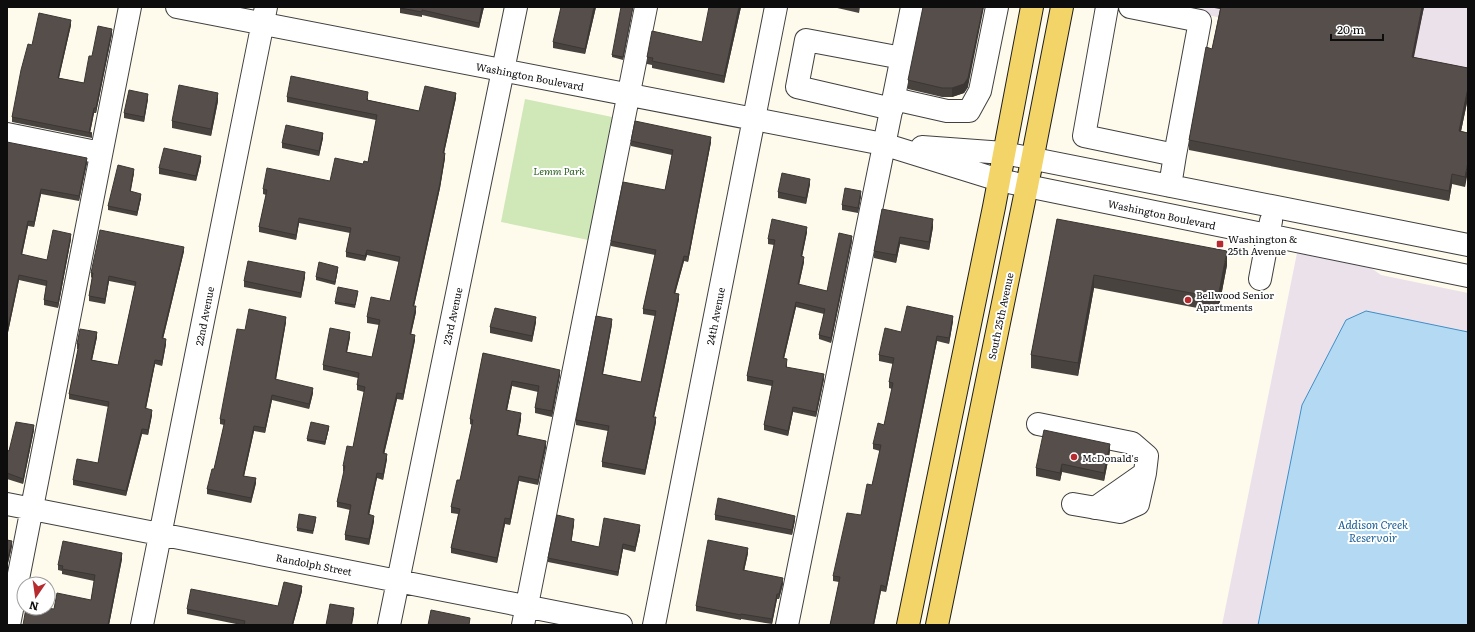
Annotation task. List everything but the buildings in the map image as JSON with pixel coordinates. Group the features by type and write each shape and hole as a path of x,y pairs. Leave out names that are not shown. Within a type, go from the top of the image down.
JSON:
{"main road":[{"path":"908,625 999,180 1032,7"},
{"name":"South 25th Avenue","path":"937,625 1062,7"},
{"path":"927,527 955,532"}],"street":[{"path":"9,625 130,7"},
{"name":"Washington Boulevard","path":"177,7 264,15 503,71 883,144 999,180 1468,276"},
{"name":"23rd Avenue","path":"389,625 516,7"},
{"path":"525,616 646,7"},
{"name":"24th Avenue","path":"654,625 776,7"},
{"path":"787,625 883,144 893,104 912,7"},
{"path":"902,58 806,40 797,88 893,104 947,111 969,111 980,91 997,7"},
{"path":"1108,7 1084,136 1175,154"},
{"path":"1130,7 1200,21 1170,186"},
{"name":"22nd Avenue","path":"142,625 264,15"},
{"path":"7,134 101,153"},
{"path":"1093,171 1097,138"},
{"name":"Washington Boulevard","path":"883,144 1004,153 1273,206 1467,242"},
{"path":"1146,181 1152,150"},
{"path":"1260,279 1273,206"},
{"path":"1038,424 1132,443 1147,456 1146,474 1095,508 1073,504"},
{"name":"Randolph Street","path":"7,504 398,580 525,616 621,625"}],"shaded area":[{"path":"1168,7 1468,7 1468,68"},
{"name":"Addison Creek Reservoir","path":"1297,253 1371,268 1381,275 1468,293 1468,625 1222,625"}],"green space":[{"name":"Lemm Park","path":"525,99 617,118 593,241 501,222"}],"water":[{"name":"Addison Creek Reservoir","path":"1366,311 1468,332 1468,625 1258,625 1302,405 1346,320"}],"place":[{"name":"Washington & 25th Avenue","path":"1220,244"},
{"name":"Bellwood Senior Apartments","path":"1188,300"},
{"name":"McDonald's","path":"1074,457"}]}
